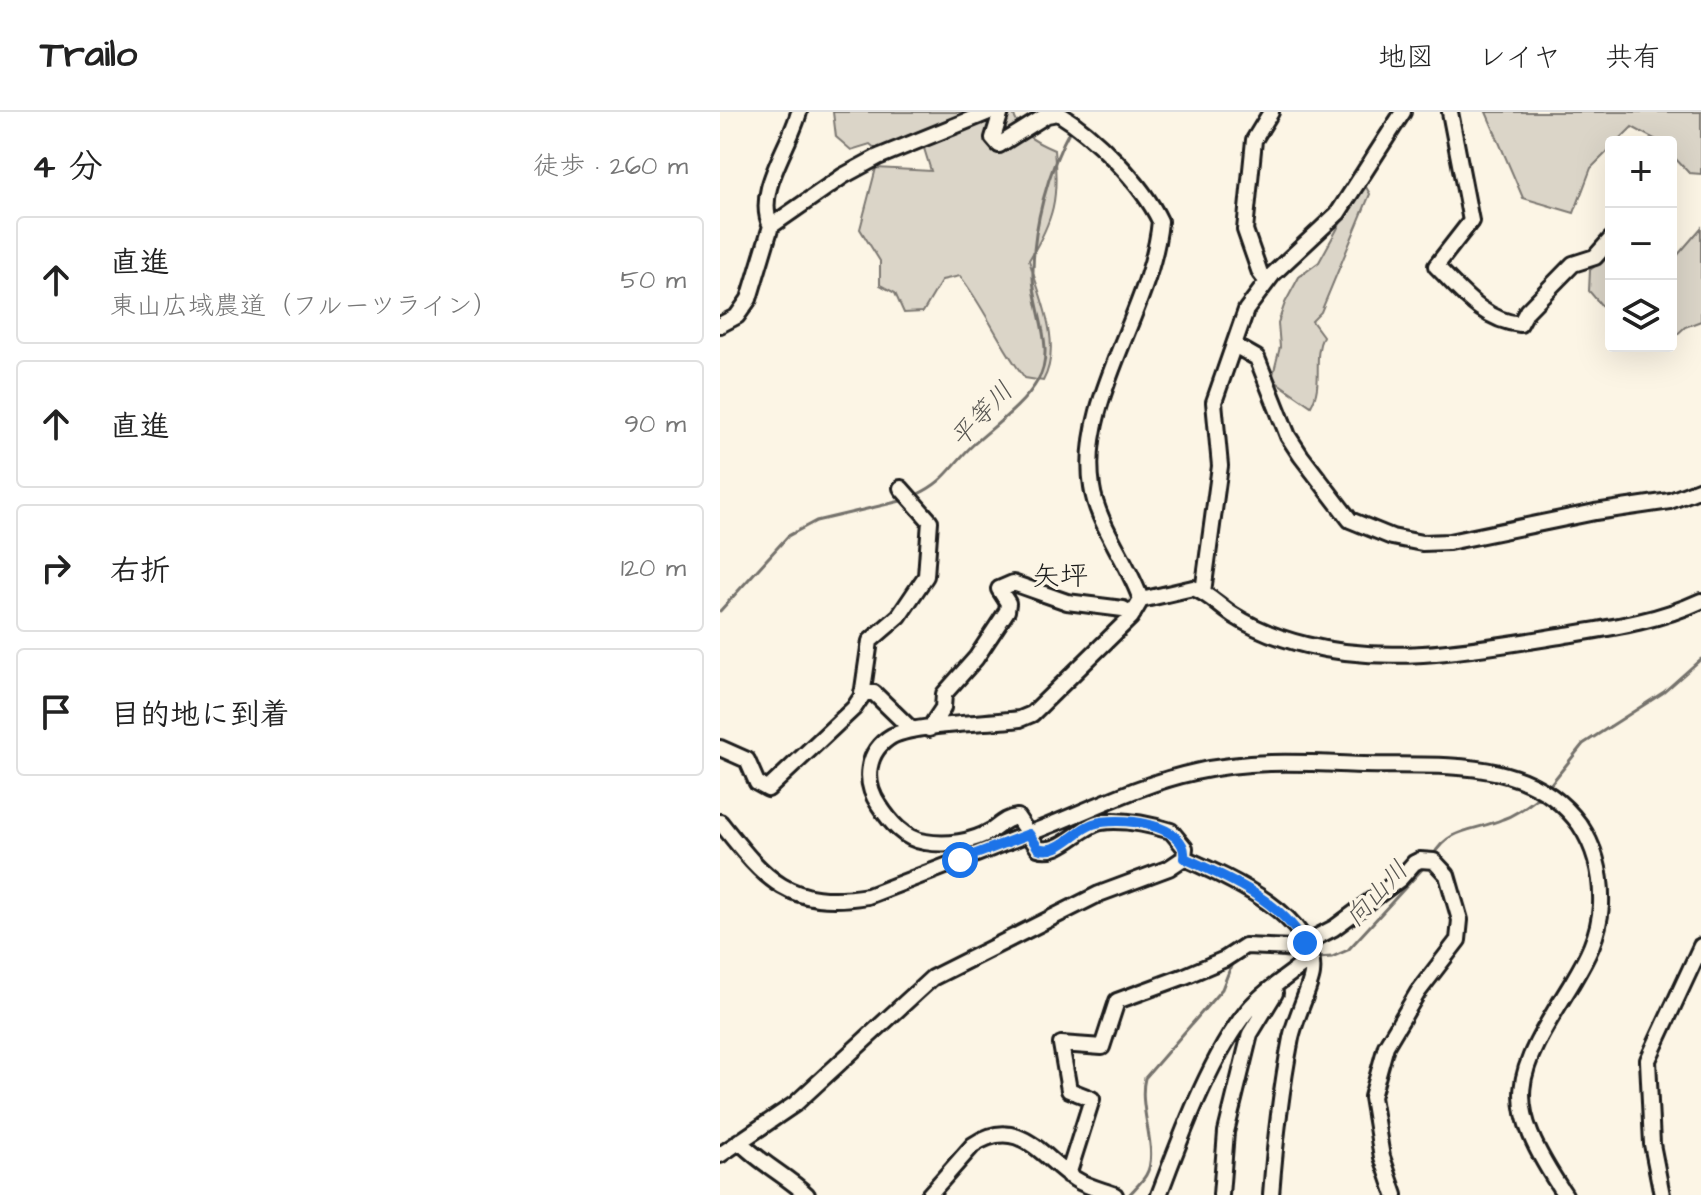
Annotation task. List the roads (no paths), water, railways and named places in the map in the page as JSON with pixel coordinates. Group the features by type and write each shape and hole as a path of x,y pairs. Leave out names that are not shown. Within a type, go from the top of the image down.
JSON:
{"street":[{"path":"720,325 737,316 749,299 764,260 771,226 764,212 766,202 799,112"},
{"path":"771,226 843,176 878,157 989,112"},
{"path":"1001,112 992,130 993,138 999,145 1047,115 1058,113 1074,122 1143,193 1160,221 1152,270 1102,401 1089,465 1092,491 1141,600"},
{"path":"1267,282 1260,273 1245,230 1254,140 1271,112"},
{"path":"1203,592 1220,466 1214,402 1246,310 1267,282 1338,213 1403,112"},
{"path":"1450,112 1471,221 1436,266 1480,309 1506,323 1520,324 1527,311 1573,264 1595,257 1605,246"},
{"path":"1236,346 1257,358 1288,436 1342,511 1365,528 1392,537 1422,543 1449,542 1595,512 1670,501 1701,489"},
{"path":"720,748 747,760 757,783 768,789 844,721 862,692 870,641 899,616 926,576 930,521 907,494"},
{"path":"929,729 943,708 944,694 976,658 1007,611 1008,603 999,589 1004,585 1013,583 1067,602 1123,609 1133,614"},
{"path":"1184,858 1185,848 1180,838 1158,827 1104,821 1090,825 1054,848 1044,850 1017,817 964,841 922,842 900,831 873,796 868,782 869,768 881,744 893,735 912,730 1020,719 1032,714 1133,614 1141,600 1193,588 1263,631 1306,645 1344,651 1413,654 1453,653 1634,623 1665,617 1701,601"},
{"path":"862,692 874,693 912,730"},
{"path":"720,822 769,880 805,898 825,900 868,896 1159,782 1234,764 1282,762 1457,767 1498,772 1534,783 1555,796 1587,835 1600,880 1599,927 1590,954 1529,1055 1521,1082 1528,1132 1565,1195"},
{"path":"1184,858 1265,899 1286,916 1305,943 1310,959 1312,974 1297,1012 1282,1085 1271,1195"},
{"path":"720,1155 795,1104 932,978 1099,894 1169,868 1184,858"},
{"path":"1068,1175 1092,1099 1069,1090 1061,1044 1102,1047 1117,1001 1225,959 1237,948 1295,948 1334,928 1420,860 1434,861 1447,875 1460,920 1458,940 1418,992 1386,1046 1372,1097 1382,1157 1395,1195"},
{"path":"1662,1195 1652,1144 1648,1060 1701,946"},
{"path":"1159,1195 1181,1134 1234,1030 1249,1008 1310,959"},
{"path":"1221,1195 1226,1132 1250,1034 1284,980"},
{"path":"929,1195 973,1145 981,1140 1010,1134 1047,1154 1068,1175 1115,1195"},
{"path":"739,1141 758,1161 776,1174 789,1178 807,1195"}],"waterway":[{"name":"平等川","path":"916,495 942,479 974,444 1017,406 1038,380 1043,368 1045,343 1034,290 1035,240 1049,180 1072,126"},
{"name":"平等川","path":"720,611 788,536 816,521 905,500"},
{"name":"向山川","path":"1546,790 1583,744 1664,692 1701,659"},
{"name":"向山川","path":"1433,856 1455,835 1508,817 1541,795"},
{"name":"向山川","path":"1317,958 1332,957 1348,950 1426,865"},
{"name":"向山川","path":"1265,954 1301,959"},
{"name":"向山川","path":"1129,1195 1144,1178 1150,1165 1143,1090 1145,1078 1222,989 1233,961"}],"district":[{"name":"矢坪","path":"1060,575"}]}
